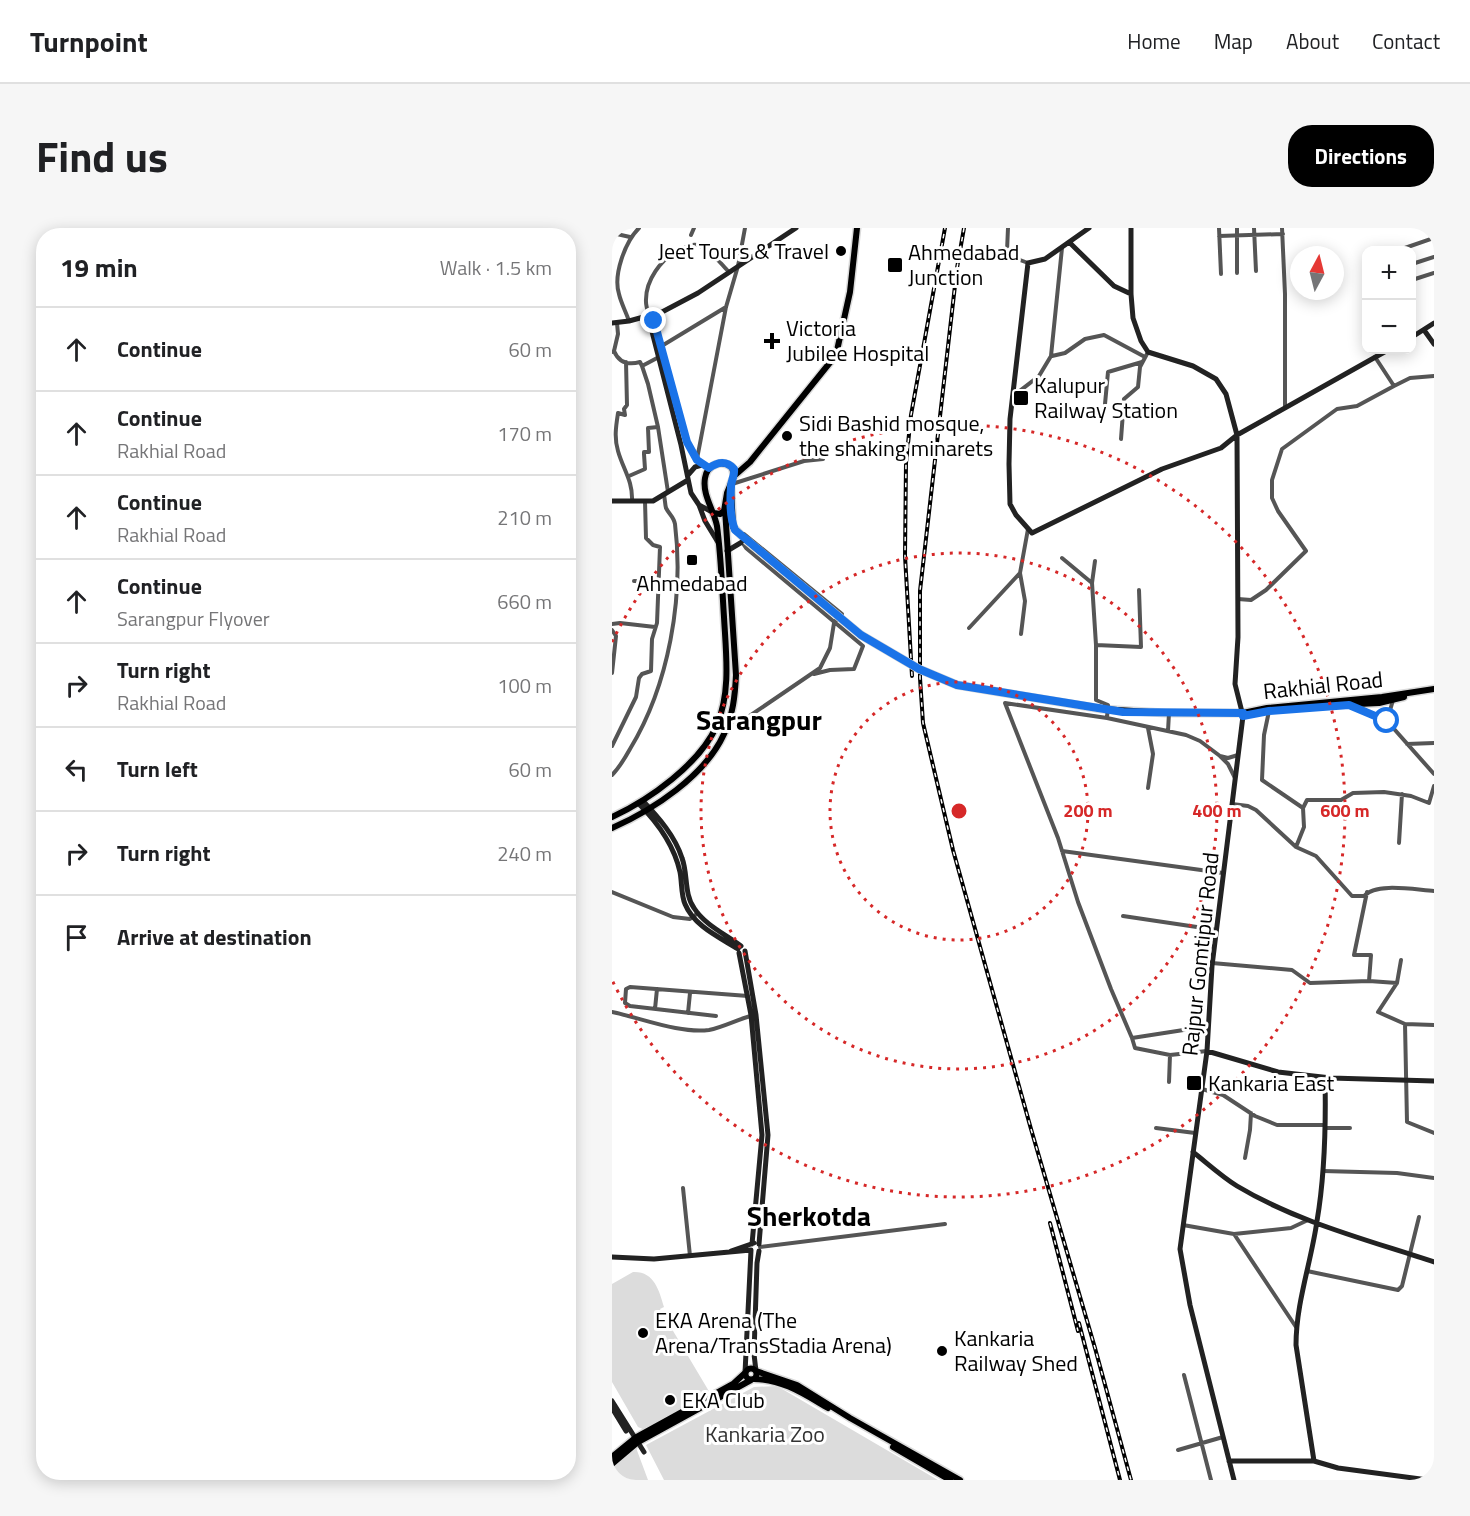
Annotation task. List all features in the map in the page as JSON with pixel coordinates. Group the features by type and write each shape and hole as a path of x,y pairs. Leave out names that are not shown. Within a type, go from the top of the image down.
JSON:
{"main road":[{"path":"614,323 662,312 698,293 796,228"},
{"path":"612,828 649,810 692,776 713,751 727,728 735,700 736,675 725,509 730,485 735,476 750,462 836,355 850,292 857,228"},
{"path":"1089,228 1045,260 1028,263 1012,398 1009,464 1010,504 1016,515 1032,533 1162,469 1221,448 1237,435 1381,354"},
{"path":"1131,228 1133,318 1145,357"},
{"path":"1070,243 1114,286 1131,294"},
{"path":"650,316 687,442 697,460 709,468"},
{"path":"650,316 691,493 720,545"},
{"path":"1416,334 1434,323"},
{"path":"1424,330 1434,344"},
{"name":"Rajpur Gomtipur Road","path":"1145,357 1194,366 1216,380 1226,394 1237,435 1239,636 1235,684 1243,715 1212,963 1207,1050 1180,1249 1190,1305 1234,1479"},
{"path":"745,455 750,462"},
{"path":"612,817 641,802 683,769 709,741 722,710 726,694 727,672 720,545 714,513 705,486 705,475 709,468 724,463 732,467 735,476"},
{"path":"612,501 654,501 688,477 695,467 702,465"},
{"path":"730,485 734,530"},
{"path":"699,505 714,513 722,513 725,509"},
{"name":"Rakhial Road","path":"716,522 734,530 744,541 861,635 919,669 957,685 1106,712 1243,715 1393,700 1434,691"},
{"path":"727,551 744,541"},
{"name":"Rakhial Road","path":"1243,715 1267,708 1434,691"},
{"path":"641,802 675,841 682,858 689,901 695,915 703,926 741,949 754,1015 768,1135 764,1145 755,1247 745,1373 747,1378 782,1383 820,1401 960,1480"},
{"path":"741,949 748,996 754,1015"},
{"path":"1207,1050 1278,1072 1325,1078 1434,1080"},
{"path":"1314,1461 1296,1345 1296,1327 1317,1223 1323,1171 1325,1078"},
{"path":"1193,1152 1236,1186 1278,1207 1317,1223 1434,1262"},
{"path":"612,1257 654,1259 690,1257 755,1247"},
{"path":"612,1464 635,1441 756,1376 754,1354 757,1263 755,1247"},
{"path":"612,1457 635,1441 733,1384 750,1368 797,1385 950,1480"},
{"path":"612,1401 635,1441"},
{"path":"612,1408 614,1417 644,1452"},
{"path":"1229,1461 1314,1461 1338,1468 1428,1480"}],"street":[{"path":"613,228 612,233 630,237"},
{"path":"628,321 618,292 620,268 630,237 639,228"},
{"path":"691,235 694,228"},
{"path":"697,460 726,307 738,266 745,228"},
{"path":"1008,228 1007,251 1028,263"},
{"path":"1219,228 1221,274"},
{"path":"1237,228 1237,273"},
{"path":"1254,228 1256,271"},
{"path":"1282,228 1285,294 1285,408"},
{"path":"1219,236 1283,234"},
{"path":"1411,246 1434,238"},
{"path":"650,316 646,303 649,287 658,266 672,253 697,244 709,251 729,272"},
{"path":"1012,398 1039,376 1052,356 1062,248"},
{"path":"1416,263 1434,257"},
{"path":"1416,279 1434,273"},
{"path":"612,292 618,292"},
{"path":"660,347 726,307"},
{"path":"612,775 640,733 650,712 663,673 672,629 677,586 675,520 667,510 658,427 648,384 640,362 626,363 617,358 613,352 618,334 614,323"},
{"path":"1052,356 1065,353 1085,339 1104,335 1145,357"},
{"path":"642,366 659,357"},
{"path":"1105,404 1108,372 1145,357"},
{"path":"1121,439 1124,399 1138,387 1140,367 1145,357"},
{"path":"1375,357 1394,386"},
{"path":"626,363 627,405 624,409 625,415 618,413 615,436 618,452 632,490 632,501"},
{"path":"1238,599 1251,600 1266,590 1306,551 1278,511 1272,498 1272,480 1282,449 1337,409 1357,406 1410,378 1434,376"},
{"path":"628,476 645,469 644,452 649,452 650,448 648,428 658,427"},
{"path":"730,485 804,460 823,459"},
{"path":"612,746 636,697 639,678 642,674 651,671 651,643 655,627 660,547 653,545 646,538 645,501"},
{"path":"1021,634 1024,602 1020,573 1028,528"},
{"path":"727,728 748,717 820,668 830,648 834,623 842,614 734,530"},
{"path":"744,541 746,548 863,646 854,669 830,670 813,674"},
{"path":"1062,558 1092,583"},
{"path":"1095,561 1092,583 1096,645 1096,700 1107,705 1106,712"},
{"path":"969,628 1020,573"},
{"path":"634,581 659,582"},
{"path":"1096,645 1141,647 1139,590"},
{"path":"612,624 655,627"},
{"path":"612,630 616,636 612,673"},
{"path":"1387,721 1393,700"},
{"path":"1207,1050 1170,1055 1135,1048 1107,980 1062,851 1005,703 1106,712 1148,728 1186,735 1200,741 1220,756 1228,764 1235,779"},
{"path":"1349,705 1387,721 1434,774"},
{"path":"1269,711 1264,735 1262,780 1303,808"},
{"path":"1168,731 1169,713"},
{"path":"1148,728 1153,754 1148,788"},
{"path":"1406,744 1434,743"},
{"path":"1220,756 1228,758 1238,755"},
{"path":"1296,847 1304,827 1303,808 1307,800 1341,800 1353,793 1384,792 1402,794 1429,803 1434,786"},
{"path":"1399,843 1402,794"},
{"path":"1232,804 1248,806 1256,810 1296,847 1316,856 1352,896 1364,896 1367,892 1377,889 1434,891"},
{"path":"1062,851 1224,874"},
{"path":"612,892 673,917 684,919 695,915"},
{"path":"1367,892 1354,955 1371,955 1369,981"},
{"path":"1123,916 1217,930"},
{"path":"1401,960 1397,983 1378,1012 1406,1024 1434,1025"},
{"path":"1212,963 1292,970 1310,982 1397,983"},
{"path":"716,1016 625,1003 626,988 748,996"},
{"path":"655,1009 657,989"},
{"path":"688,1013 690,993"},
{"path":"612,1012 694,1031 710,1030 754,1015"},
{"path":"1406,1024 1407,1122 1434,1133"},
{"path":"1132,1038 1191,1029 1208,1033"},
{"path":"1169,1082 1170,1055"},
{"path":"1202,1089 1223,1095 1251,1113 1277,1125 1350,1128"},
{"path":"1245,1158 1251,1113"},
{"path":"1156,1128 1196,1133"},
{"path":"1323,1171 1397,1173 1434,1178"},
{"path":"683,1188 690,1257"},
{"path":"1307,1271 1398,1290 1402,1286 1419,1217"},
{"path":"1183,1225 1234,1234 1291,1228 1310,1220"},
{"path":"755,1247 945,1224"},
{"path":"1234,1234 1296,1327"},
{"path":"1184,1376 1211,1480"},
{"path":"1178,1450 1223,1437"},
{"path":"1226,1480 1234,1479"}],"green space":[{"name":"EKA Arena (The Arena/TransStadia Arena)","path":"633,1272 651,1278 664,1307 660,1309 710,1393 645,1430 638,1427 612,1382 612,1284"},
{"name":"Kankaria Zoo","path":"777,1386 938,1480 664,1480 646,1445 754,1387"},
{"path":"635,1445 648,1480 612,1480 612,1467"}],"railway":[{"path":"912,676 905,556 906,463 911,415 945,228"},
{"path":"964,228 957,268 920,591 920,678 923,723 953,850 1131,1480"},
{"path":"1050,1223 1078,1331"},
{"path":"1079,1323 1120,1480"}],"place":[{"name":"Jeet Tours & Travel","path":"841,251"},
{"name":"Ahmedabad Junction","path":"895,265"},
{"name":"Victoria Jubilee Hospital","path":"772,341"},
{"name":"Kalupur Railway Station","path":"1021,398"},
{"name":"Sidi Bashid mosque, the shaking minarets","path":"787,436"},
{"name":"Ahmedabad","path":"692,560"},
{"name":"Kankaria East","path":"1194,1083"},
{"name":"EKA Arena (The Arena/TransStadia Arena)","path":"643,1333"},
{"name":"Kankaria Railway Shed","path":"942,1351"},
{"name":"EKA Club","path":"670,1400"}],"district":[{"name":"Sarangpur","path":"759,719"},
{"name":"Sherkotda","path":"809,1215"}],"route":[{"path":"654,321 687,442 702,465 709,468 724,463 729,464 735,471 730,485 735,530 861,635 919,669 957,685 1123,712 1243,713 1243,716 1269,711 1349,705 1387,721"}]}
